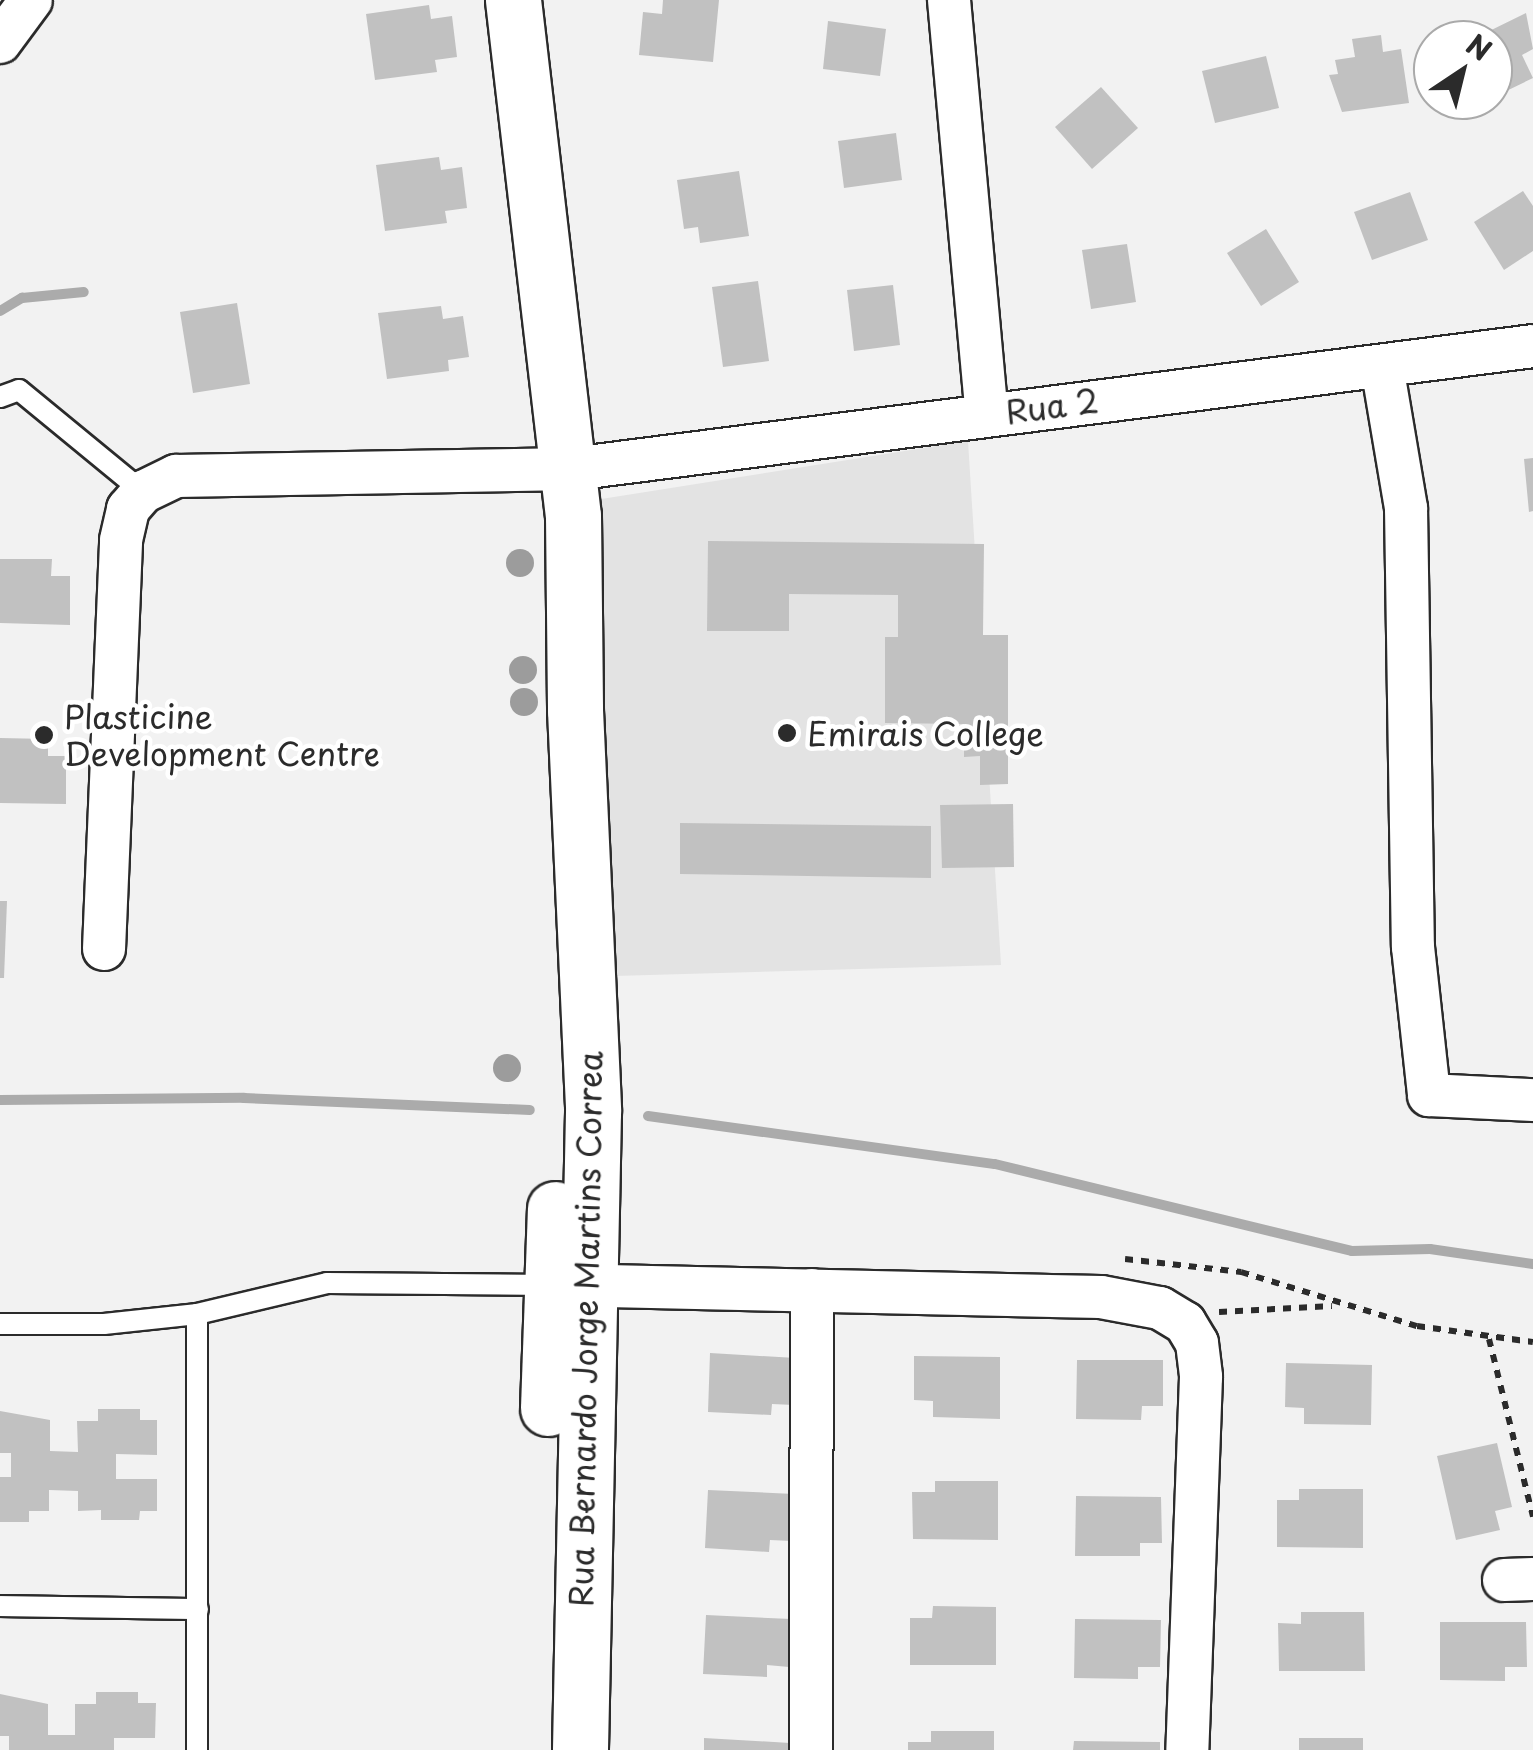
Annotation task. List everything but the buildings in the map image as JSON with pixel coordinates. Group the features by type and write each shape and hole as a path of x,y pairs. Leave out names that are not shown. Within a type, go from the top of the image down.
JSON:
{"street":[{"path":"0,42 30,0"},
{"name":"Rua Bernardo Jorge Martins Correa","path":"513,0 572,469 582,908 568,1285 546,1590 556,1750"},
{"path":"949,0 988,414"},
{"name":"Rua 2","path":"143,492 176,476 205,473 572,469 1533,346"},
{"path":"1382,366 1406,508 1413,947 1429,1095 1533,1100"},
{"path":"104,950 121,540 128,509 143,492"},
{"path":"568,1285 1101,1296 1160,1308 1185,1322 1197,1344 1202,1378 1187,1750"},
{"name":"Rua Bernardo Jorge Martins Correa","path":"568,1285 580,1750"},
{"path":"811,1750 812,1290"}],"lane":[{"path":"0,397 19,390 143,492"},
{"path":"0,1324 104,1324 198,1314 327,1283 568,1285"},
{"path":"197,1750 198,1314"},
{"path":"0,1606 198,1609"}],"path":[{"path":"1185,1322 1215,1312 1338,1305 1490,1339 1533,1342"},
{"path":"1490,1339 1533,1516"}],"shaded area":[{"name":"Emirais College","path":"968,441 1001,965 579,977 595,500"}],"waterway":[{"path":"0,311 22,298 84,292"},
{"path":"0,1100 244,1098 530,1110"},
{"path":"648,1116 995,1164 1352,1251 1430,1249 1533,1264"}],"place":[{"name":"Emirais College","path":"787,733"},
{"name":"Plasticine Development Centre","path":"44,735"}]}
